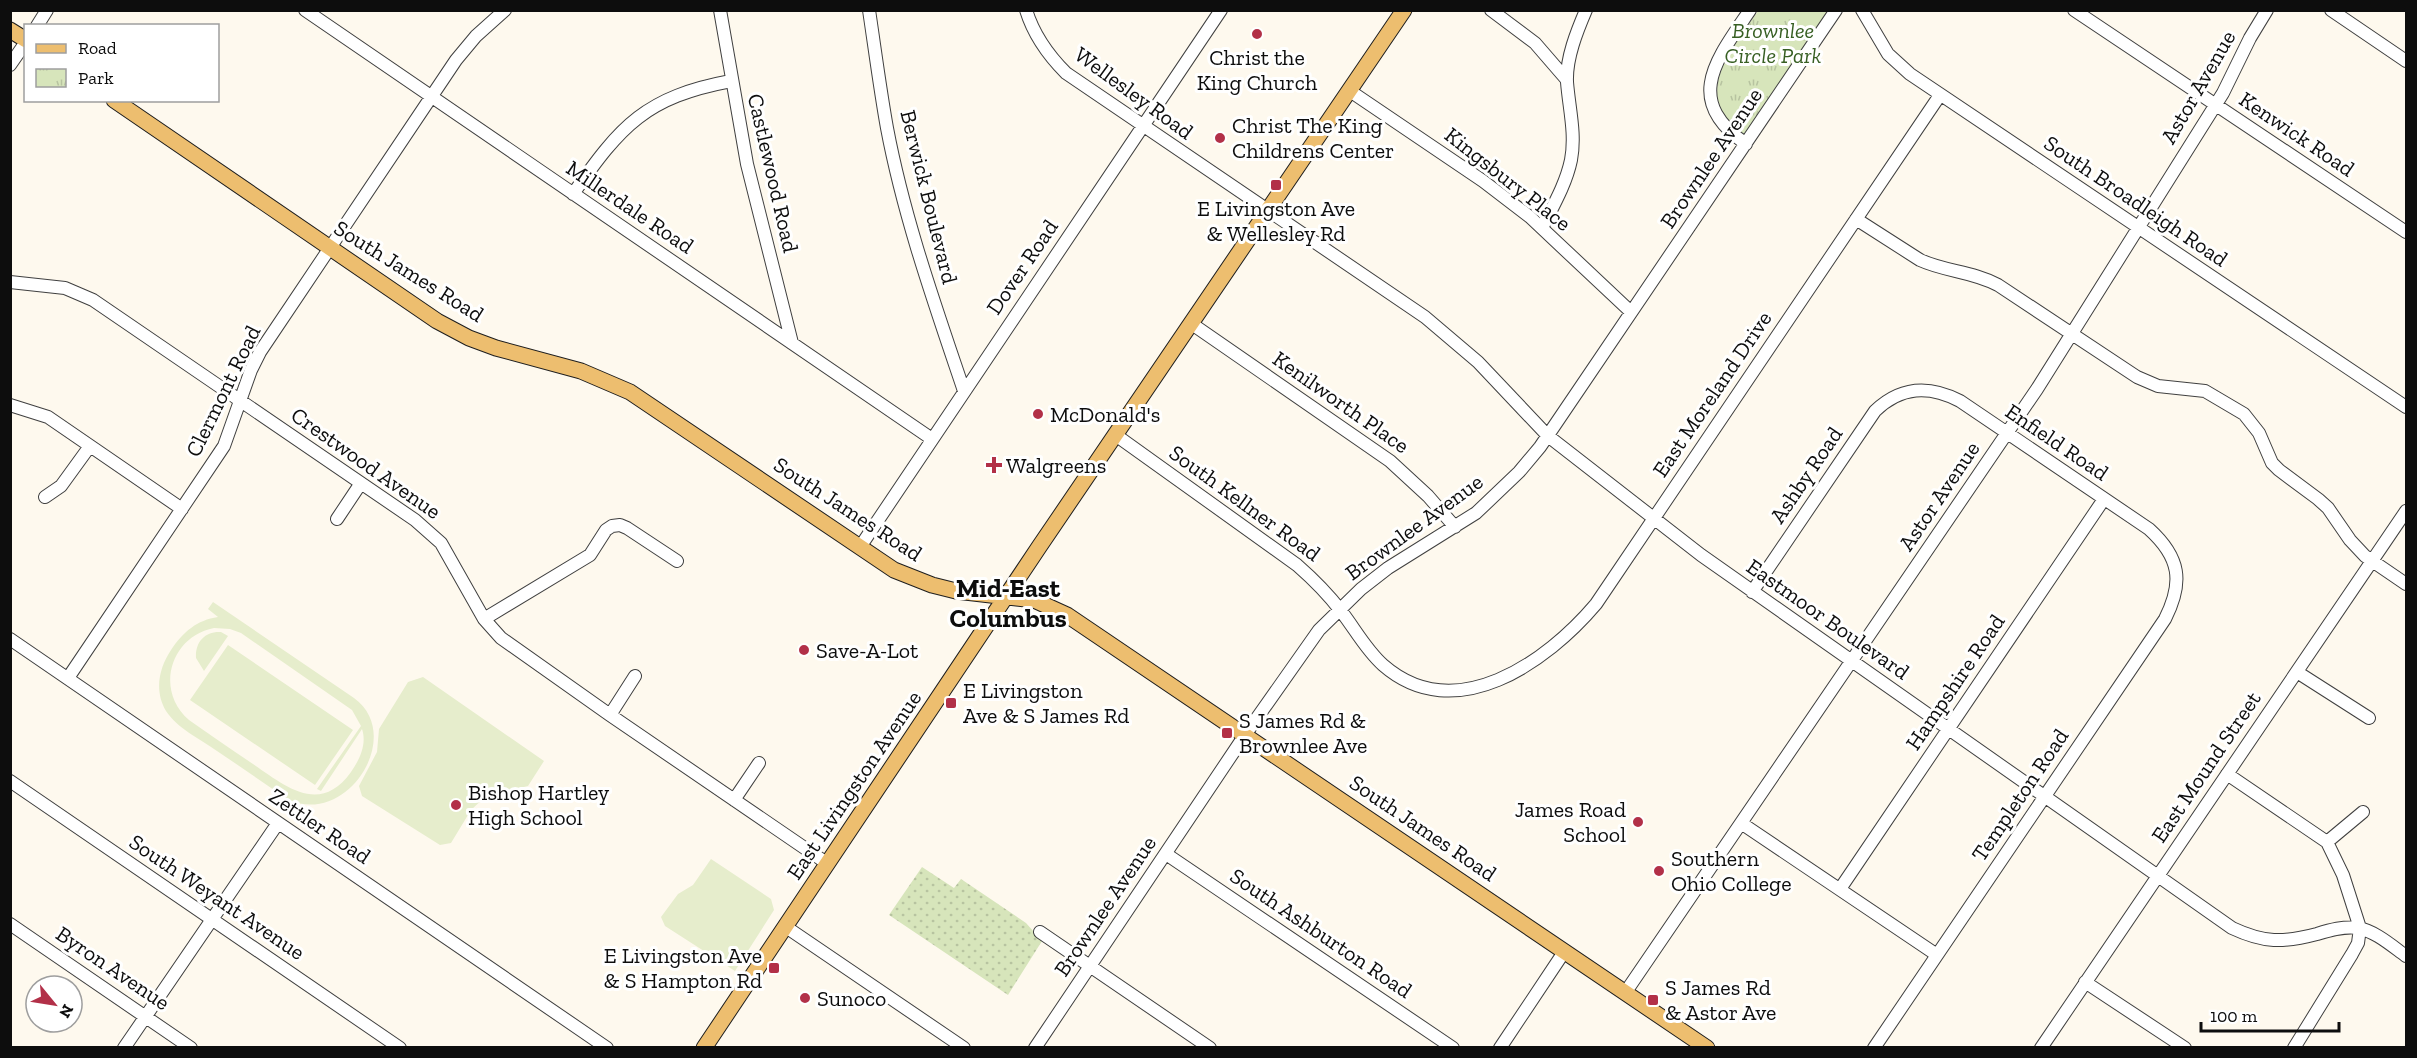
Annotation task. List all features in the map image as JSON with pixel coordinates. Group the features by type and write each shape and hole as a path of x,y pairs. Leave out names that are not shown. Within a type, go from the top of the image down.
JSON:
{"main road":[{"name":"East Livingston Avenue","path":"710,1046 786,927 1005,597 1117,436 1404,10"},
{"path":"10,30 24,40"},
{"name":"South James Road","path":"117,102 437,321 468,338 513,354 581,371 642,399 894,570 932,585 1034,600 1067,615 1707,1047"}],"street":[{"path":"38,24 47,10"},
{"name":"Millerdale Road","path":"305,10 932,439"},
{"name":"Clermont Road","path":"68,678 224,446 260,352 456,60 476,36 505,10"},
{"name":"Castlewood Road","path":"720,10 730,81 747,164 792,343"},
{"name":"Berwick Boulevard","path":"869,10 887,128 901,190 964,391"},
{"name":"Wellesley Road","path":"1026,10 1038,40 1066,73 1269,212"},
{"path":"1491,10 1536,43 1567,80"},
{"path":"1542,228 1567,175 1571,160 1573,142 1567,80 1572,51 1586,10"},
{"path":"1746,144 1726,128 1716,114 1711,99 1710,84 1713,69 1720,54 1750,10"},
{"name":"Brownlee Avenue","path":"1035,1047 1245,735 1319,630 1388,568 1476,513 1520,472 1548,436 1836,10"},
{"name":"South Broadleigh Road","path":"1862,10 1888,54 1910,74 2406,406"},
{"name":"Kenwick Road","path":"2074,10 2406,232"},
{"name":"Astor Avenue","path":"1625,993 2072,334 2216,105 2267,10"},
{"path":"2331,10 2406,61"},
{"name":"Dover Road","path":"860,548 1216,12"},
{"path":"10,65 24,44"},
{"path":"573,194 601,153 644,112 698,87 730,81"},
{"name":"Kingsbury Place","path":"1350,91 1483,181 1542,228 1631,312"},
{"name":"East Moreland Drive","path":"1488,684 1527,666 1578,626 1596,604 1940,95"},
{"name":"Eastmoor Boulevard","path":"1269,212 1425,317 1478,362 1548,436 1752,592 2232,928 2264,940 2277,942 2334,929 2360,928"},
{"path":"1856,219 1903,251 1930,265 1984,278 2137,377 2158,386 2205,391 2244,414 2259,433 2272,463 2328,508 2350,540 2373,561 2406,584"},
{"name":"Crestwood Avenue","path":"10,282 65,288 93,300 415,519 441,543 484,619 519,652 828,864"},
{"name":"Kenilworth Place","path":"1192,324 1390,461 1428,496 1455,527"},
{"name":"Enfield Road","path":"1904,392 1924,389 1946,393 1960,401 2149,530 2163,543 2172,558"},
{"name":"Ashby Road","path":"1752,592 1868,420 1883,403 1904,392"},
{"path":"10,405 48,417 182,509"},
{"name":"South Kellner Road","path":"1117,436 1297,565 1320,585 1375,657 1388,669 1408,682 1442,690 1468,689 1488,684"},
{"path":"45,497 61,486 90,446"},
{"path":"337,519 362,483"},
{"name":"Hampshire Road","path":"1840,889 2104,499"},
{"name":"East Mound Street","path":"2041,1047 2406,511"},
{"path":"484,619 590,555 606,530 612,526 620,525 627,528 677,561"},
{"name":"Templeton Road","path":"1874,1047 2169,612 2178,581 2172,558"},
{"name":"Zettler Road","path":"10,639 607,1047"},
{"path":"2297,672 2369,718"},
{"path":"610,715 635,676"},
{"path":"734,800 759,763"},
{"path":"2227,774 2327,842 2343,875 2360,928 2352,954 2295,1047"},
{"name":"South Weyant Avenue","path":"10,781 400,1047"},
{"path":"2327,842 2363,812"},
{"path":"124,1047 278,823"},
{"path":"1741,823 1937,955"},
{"name":"South Ashburton Road","path":"1166,854 1453,1047"},
{"name":"Byron Avenue","path":"10,924 191,1047"},
{"path":"786,927 964,1047"},
{"path":"2360,928 2406,956"},
{"path":"1040,932 1210,1047"},
{"path":"1500,1047 1564,952"},
{"path":"2085,982 2185,1047"}],"green space":[{"name":"Brownlee Circle Park","path":"1758,11 1831,11 1746,134 1743,135 1727,120 1719,105 1717,89 1720,73 1728,57"},
{"path":"213,602 354,698 368,714 374,733 371,753 363,773 349,789 331,800 311,805 289,800 189,733 166,711 159,688 163,664 186,632 203,621 218,617 208,609","holes":["214,628 230,629 241,633 352,710 361,726 317,789 321,791 362,729 364,740 360,757 351,772 339,785 326,793 314,794 288,787 189,720 178,708 172,694 170,680 172,666 178,653 199,633"]},
{"path":"221,632 228,636 204,671 196,658 199,642 210,633"},
{"path":"228,645 353,730 315,785 190,700"},
{"path":"423,677 544,761 528,786 485,797 471,810 451,843 440,845 362,796 359,786 377,752 379,729 408,682"},
{"path":"711,859 771,899 774,910 735,971 665,926 661,917 678,894 693,885"},
{"path":"922,867 954,888 961,879 1026,923 1042,941 1008,995 889,915"}],"place":[{"name":"Christ the King Church","path":"1257,34"},
{"name":"Christ The King Childrens Center","path":"1220,138"},
{"name":"E Livingston Ave & Wellesley Rd","path":"1276,185"},
{"name":"McDonald's","path":"1038,414"},
{"name":"Walgreens","path":"994,465"},
{"name":"Save-A-Lot","path":"804,650"},
{"name":"E Livingston Ave & S James Rd","path":"951,703"},
{"name":"S James Rd & Brownlee Ave","path":"1227,733"},
{"name":"Bishop Hartley High School","path":"456,805"},
{"name":"James Road School","path":"1638,822"},
{"name":"Southern Ohio College","path":"1659,871"},
{"name":"E Livingston Ave & S Hampton Rd","path":"774,968"},
{"name":"Sunoco","path":"805,998"},
{"name":"S James Rd & Astor Ave","path":"1653,1000"}],"district":[{"name":"Mid-East Columbus","path":"1008,603"}]}
